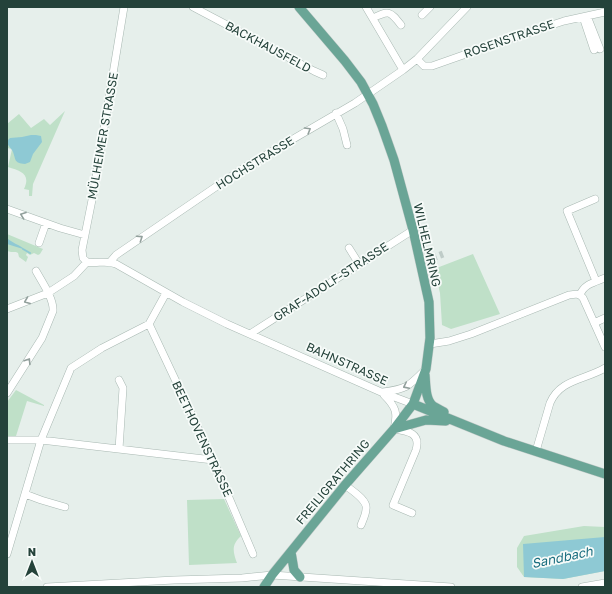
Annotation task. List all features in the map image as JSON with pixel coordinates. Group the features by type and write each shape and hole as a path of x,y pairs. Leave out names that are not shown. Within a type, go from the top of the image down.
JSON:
{"main road":[{"name":"WILHELMRING","path":"299,7 345,60 361,82 382,126 391,153 413,230 429,302 430,344 422,381 413,404"},
{"path":"425,370 426,386 430,402 432,405 449,414 457,422"},
{"name":"BAHNSTRASSE","path":"413,404 494,437 605,474"},
{"name":"FREILIGRATHRING","path":"264,587 345,485 394,429 413,404"},
{"path":"394,429 426,420 457,422"},
{"path":"291,552 294,570 300,577"}],"street":[{"name":"MÜLHEIMER STRASSE","path":"87,262 82,258 83,244 94,188 124,7"},
{"name":"BACKHAUSFELD","path":"193,7 323,75"},
{"path":"366,7 403,70"},
{"path":"422,15 430,7"},
{"name":"HOCHSTRASSE","path":"110,262 116,255 245,167 336,114 403,70 417,59 467,7"},
{"name":"ROSENSTRASSE","path":"417,59 424,66 432,66 564,21 605,12"},
{"path":"373,18 389,13 393,15 401,25"},
{"path":"585,16 597,50"},
{"path":"336,114 343,129 347,145"},
{"path":"595,199 567,211 596,282"},
{"path":"7,209 85,235"},
{"path":"39,243 46,223"},
{"name":"GRAF-ADOLF-STRASSE","path":"250,334 413,230"},
{"path":"349,248 359,264"},
{"path":"7,309 48,293 74,276 87,262"},
{"name":"BAHNSTRASSE","path":"87,262 110,262 116,264 201,312 381,392 413,404"},
{"path":"7,393 42,338 52,314 52,301 36,271"},
{"path":"580,295 581,290 584,287 605,278"},
{"path":"7,554 41,440 71,368 102,348 149,324 166,293"},
{"path":"430,344 449,341 471,334 569,295 577,294 584,298 605,348"},
{"path":"594,323 605,318"},
{"name":"BEETHOVENSTRASSE","path":"149,324 213,460 253,554"},
{"path":"536,451 550,403 556,392 567,384 605,368"},
{"path":"381,392 406,387 425,370"},
{"path":"119,380 123,388 119,449"},
{"path":"381,392 394,406 397,417 394,429 410,432 418,441 416,450 393,505 412,513"},
{"path":"7,440 41,440 213,460"},
{"path":"345,485 364,500 366,504 367,508 361,525"},
{"path":"25,494 64,507"},
{"path":"48,587 242,578 272,575 451,587"},
{"path":"582,587 605,583"}],"green space":[{"path":"65,111 33,184 32,196 29,196 29,190 24,189 26,180 24,174 8,167 12,149 7,148 7,124 19,114 31,128 44,119 50,125"},
{"path":"7,234 43,249 38,255 34,253 30,255 27,253 26,255 28,257 26,262 19,257 18,253 7,251"},
{"path":"473,254 500,314 451,329 442,325 440,293 434,269"},
{"path":"16,390 44,406 27,401 16,436 7,436 7,402"},
{"path":"224,499 241,536 234,546 237,563 189,565 187,500"},
{"path":"584,526 605,527 605,571 563,579 524,577 517,567 517,548 524,536"}],"water":[{"path":"31,135 41,136 42,142 33,154 30,162 25,164 19,163 16,161 7,141 10,138"},
{"path":"7,238 23,248 23,249 7,244"},
{"name":"Sandbach","path":"605,537 605,571 563,579 524,577 523,544"}],"waterway":[{"path":"23,249 30,253"}],"tunnel":[{"path":"430,259 443,254"}]}
